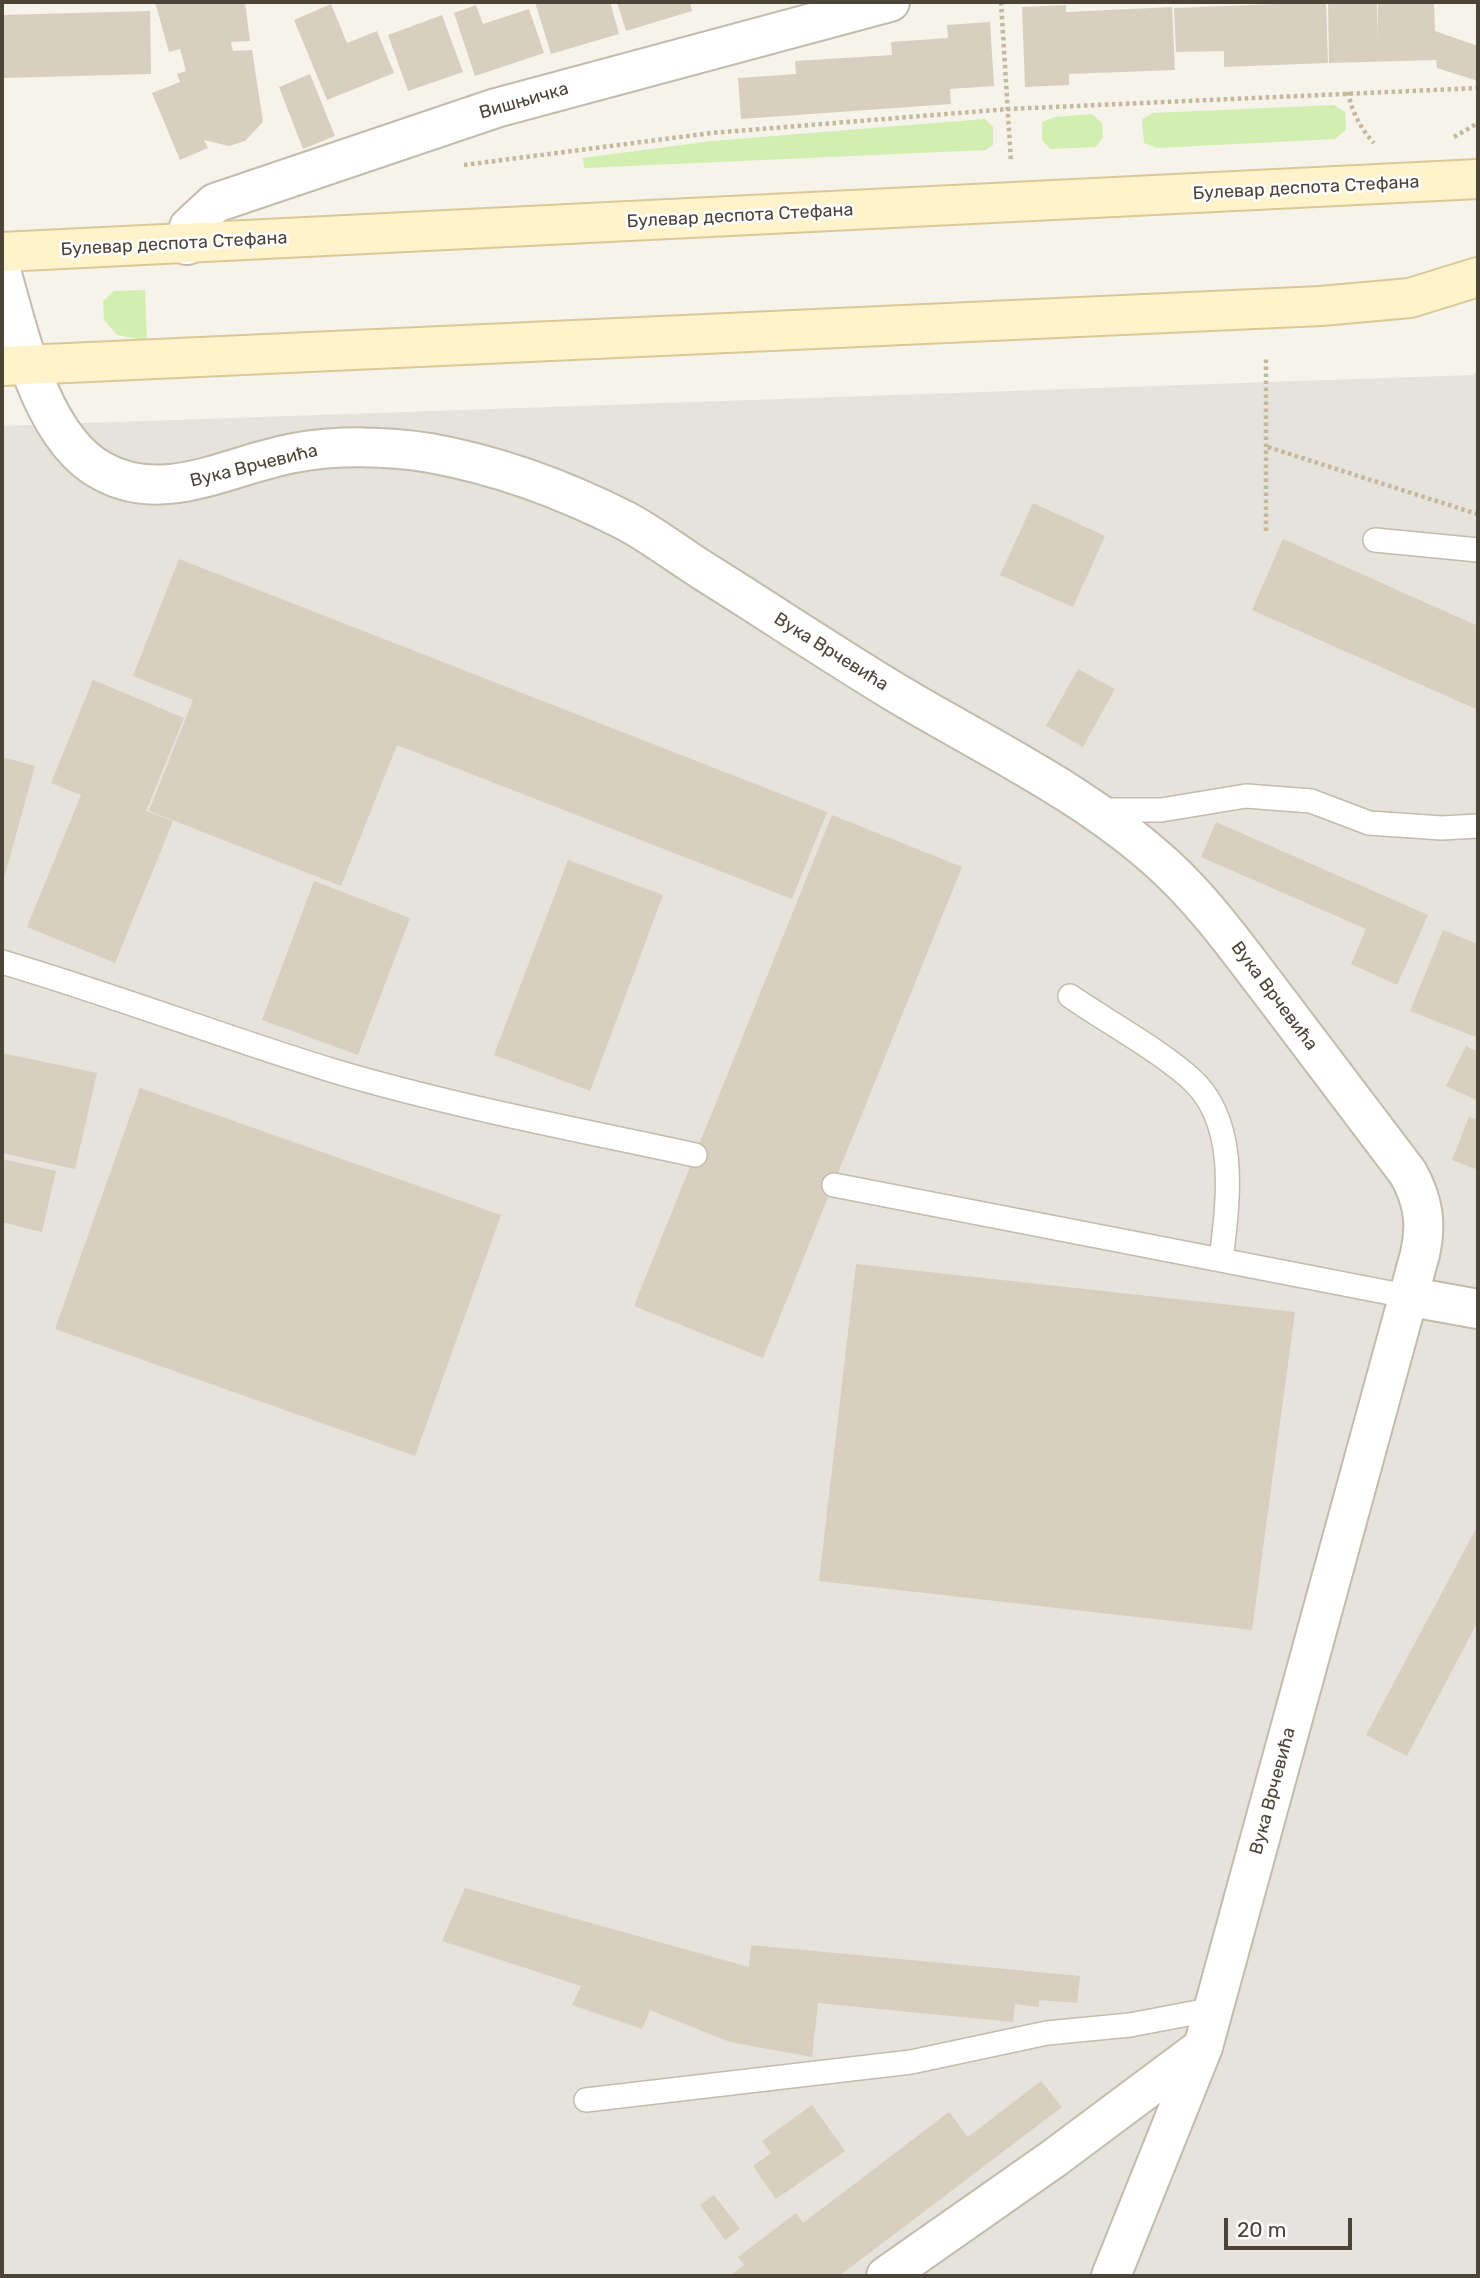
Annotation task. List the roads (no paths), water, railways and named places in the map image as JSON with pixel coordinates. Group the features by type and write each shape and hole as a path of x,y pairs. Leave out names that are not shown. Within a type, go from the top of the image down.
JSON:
{"main road":[{"name":"Булевар деспота Стефана","path":"2,252 1478,179"},
{"path":"15,366 1321,306 1410,298 1472,275"}],"street":[{"name":"Вишњичка","path":"187,244 189,227 215,203 496,108 890,2"},
{"name":"Вука Врчевића","path":"2,274 15,366 54,417 76,452 101,471 128,481 160,485 190,483 293,453 330,448 429,453 523,477 627,522 892,691 1115,823 1169,870 1216,920 1408,1172 1419,1193 1424,1235 1203,2047 1111,2276"},
{"path":"1406,1296 1478,1309"},
{"path":"886,2276 1053,2159 1203,2047"}],"lane":[{"path":"1375,540 1478,550"},
{"path":"1094,810 1161,810 1246,796 1311,801 1369,823 1441,828 1478,826"},
{"path":"2,962 90,988 335,1071 442,1099 695,1155"},
{"path":"1070,996 1191,1078 1212,1109 1224,1142 1229,1196 1221,1260"},
{"path":"834,1185 1406,1296"},
{"path":"586,2100 911,2062 1047,2033 1130,2025 1214,2009"}]}
